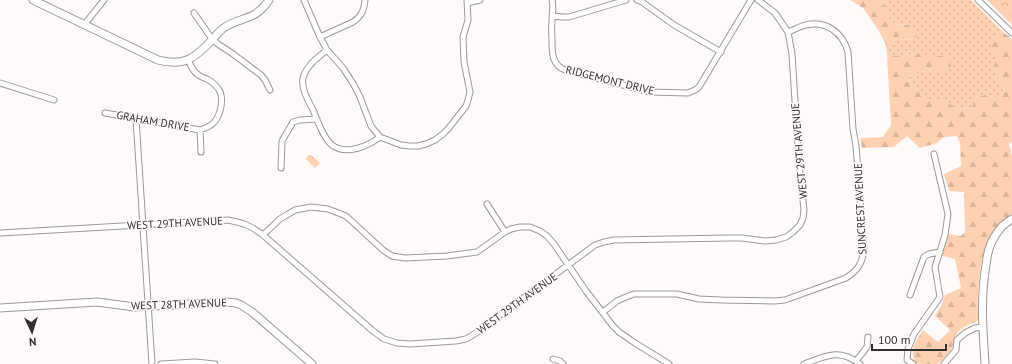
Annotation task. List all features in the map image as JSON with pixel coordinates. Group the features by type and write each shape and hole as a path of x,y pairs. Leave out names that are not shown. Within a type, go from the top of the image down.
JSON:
{"street":[{"path":"33,0 158,60 169,62 188,60 196,55 219,32 228,26 256,14 269,0"},
{"path":"84,25 104,0"},
{"path":"304,0 327,50 343,68 354,85 371,126 380,136 401,145 418,146 435,140 443,134 466,106 470,92 464,62 463,37 468,20 467,1 480,0"},
{"path":"320,37 354,22 364,8 365,0"},
{"name":"RIDGEMONT DRIVE","path":"552,0 552,55 560,68 646,91 685,93 697,89 721,52 751,0"},
{"path":"552,16 568,17 626,0"},
{"path":"637,0 680,29 721,52"},
{"name":"WEST 29TH AVENUE","path":"0,233 228,220 242,223 254,228 263,235 373,331 384,338 397,343 410,344 466,339 476,334 595,245 604,242 614,240 712,238 742,238 765,241 786,237 797,229 803,218 804,205 799,164 792,54 788,32 775,13 758,0"},
{"path":"978,0 1012,33"},
{"path":"194,13 212,39 261,75 267,82 270,90"},
{"name":"SUNCREST AVENUE","path":"603,312 617,301 634,294 677,294 699,299 721,300 784,300 846,278 853,274 860,266 863,259 864,250 856,146 853,129 848,52 846,44 835,30 826,26 816,24 806,25 788,32"},
{"path":"327,50 307,69 303,79 304,93 325,136 332,145 342,149 353,150 376,140 380,136"},
{"name":"GRAHAM DRIVE","path":"105,113 200,130 209,127 214,123 220,109 221,94 215,84 196,73 188,60"},
{"path":"0,83 54,100"},
{"path":"136,118 152,364"},
{"path":"281,168 282,141 293,122 317,119"},
{"path":"200,130 201,152"},
{"path":"913,364 907,360 908,349 914,334 940,297 935,266 945,235 948,214 934,154"},
{"path":"487,204 505,232"},
{"path":"263,235 280,219 295,210 311,207 328,209 346,216 383,250 392,256 405,258 447,256 477,252 511,229 530,227 540,231 554,244 586,291 619,332 669,364"},
{"path":"986,364 982,293 988,253 995,235 1005,223 1012,219"},
{"path":"910,295 924,257 929,254 940,252"},
{"name":"WEST 28TH AVENUE","path":"0,308 97,302 128,307 218,302 236,303 252,312 312,364"},
{"path":"944,364 956,350 957,340 965,333 975,328 983,327"},
{"path":"804,364 830,355 838,354 846,356 858,363 867,347 868,337"},
{"path":"553,359 560,361 563,364"},
{"path":"161,364 195,362 215,364"}],"green space":[{"path":"850,0 883,0 887,16 895,24 911,25 917,32 915,40 897,39 886,45 879,31 863,8"},
{"path":"883,0 971,0 1002,31 991,40 991,49 996,58 995,75 1004,85 1003,93 997,99 985,95 975,97 972,108 959,109 940,99 926,99 910,82 909,76 930,69 943,71 920,54 887,56 886,45 897,39 915,40 911,25 895,24 887,16"},
{"path":"987,0 1012,0 1012,25"},
{"path":"1002,31 1012,39 1012,142 1009,144 1012,156 1012,215 995,228 984,251 978,286 978,321 968,325 957,333 951,350 939,363 915,363 913,358 913,350 923,330 938,342 950,330 935,316 945,295 961,288 955,259 942,256 948,234 961,236 965,232 964,192 949,191 944,174 961,166 960,143 957,136 944,137 937,143 920,148 907,136 894,147 862,148 860,138 883,137 891,125 887,56 920,54 949,57 951,66 943,71 930,69 909,76 910,82 926,99 940,99 959,109 972,108 974,97 985,95 997,99 1003,93 1004,85 995,75 995,58 991,49 991,40"},
{"path":"308,155 311,155 320,163 315,168 306,159"}]}
